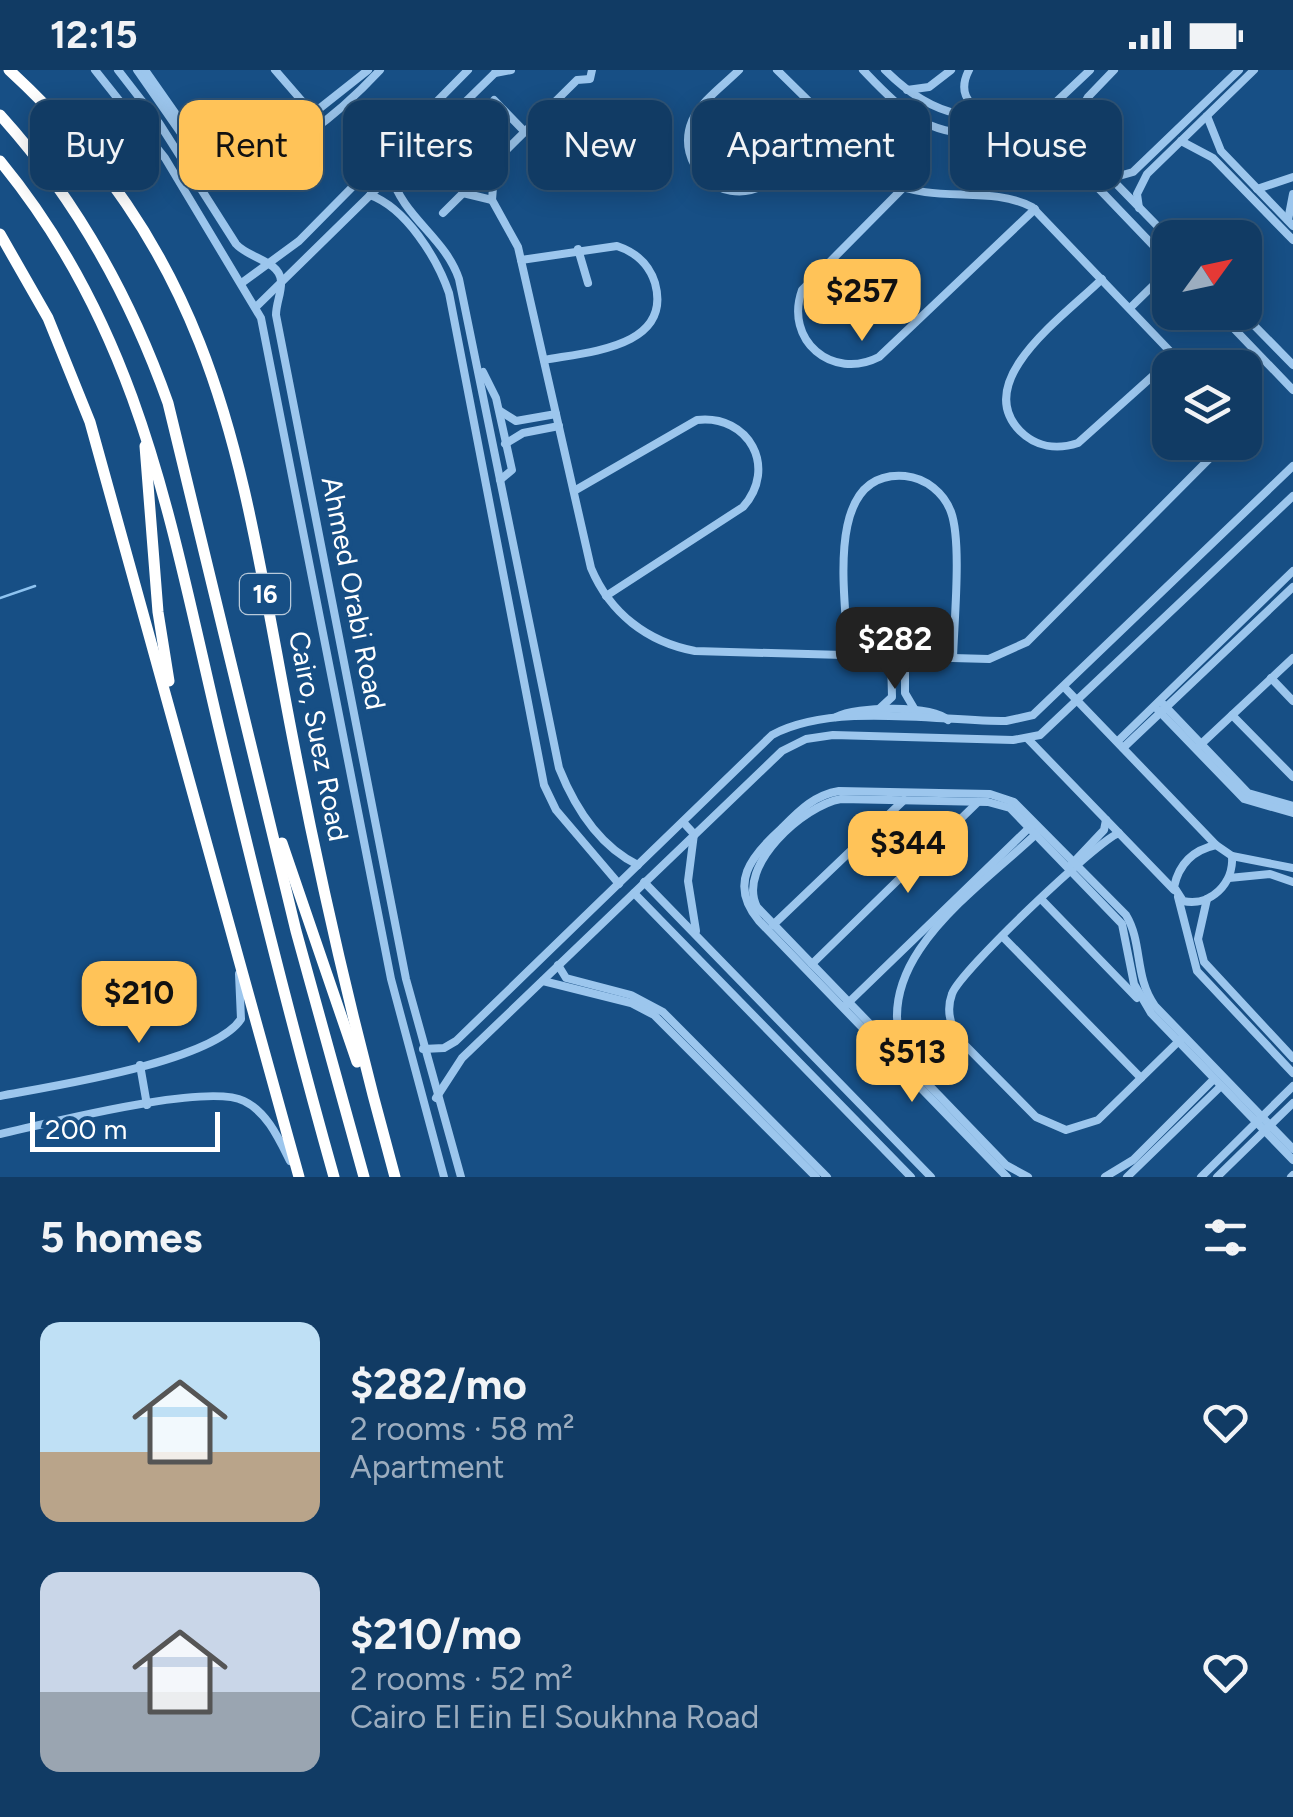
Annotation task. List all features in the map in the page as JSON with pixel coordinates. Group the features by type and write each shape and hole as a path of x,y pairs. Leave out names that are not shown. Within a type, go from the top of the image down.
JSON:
{"highway":[{"name":"Cairo, Suez Road","path":"8,70 78,140 129,206 173,278 214,373 242,473 301,781 395,1177"},
{"name":"16","path":"1,115 93,240 158,374 184,460 309,980 364,1177"},
{"path":"0,161 79,273 112,338 146,432 276,967 334,1177"},
{"path":"0,234 48,318 81,396 298,1177"},
{"path":"146,432 145,473 158,612 178,734"},
{"path":"266,797 378,1117"}],"street":[{"name":"Ahmed Orabi Road","path":"95,70 165,158 257,306 300,500 377,910 411,1065 444,1177"},
{"path":"105,81 118,70 168,135 236,244 249,257 277,270 282,282"},
{"path":"137,70 179,126"},
{"path":"145,70 179,122"},
{"path":"276,70 301,100"},
{"path":"323,113 368,70"},
{"path":"323,114 380,70"},
{"path":"243,282 298,241 468,70"},
{"path":"466,100 497,71 510,70"},
{"path":"573,70 576,80"},
{"path":"576,80 588,81 592,70"},
{"path":"708,100 739,70"},
{"path":"777,70 807,100"},
{"path":"864,70 900,108 926,124 950,130"},
{"path":"885,70 904,89 940,112 950,113"},
{"path":"904,89 929,87 951,70"},
{"path":"1057,100 1090,70 1100,83"},
{"path":"1089,100 1114,70"},
{"path":"1139,208 1138,186 1148,166 1239,70"},
{"path":"1122,174 1148,166 1180,142 1254,70"},
{"path":"968,71 968,100"},
{"path":"458,79 472,94"},
{"path":"508,149 576,80"},
{"path":"508,114 525,132"},
{"path":"1207,116 1224,161 1293,240"},
{"path":"692,125 689,132 692,150"},
{"path":"1180,142 1224,161 1290,223"},
{"path":"1257,189 1293,177"},
{"path":"257,306 375,190"},
{"path":"399,190 408,210 447,251 463,294 559,768 572,802 620,856 638,865"},
{"path":"443,214 466,190"},
{"path":"493,190 492,200 513,235 520,260 591,568 606,596 636,627 685,649 996,658 1023,646 1208,460"},
{"path":"901,190 802,290 797,309 803,337 832,362 861,364 879,356 1034,209"},
{"path":"922,190 1014,200 1034,209 1169,350"},
{"path":"1100,190 1152,246"},
{"path":"1121,190 1152,221"},
{"path":"463,193 492,200"},
{"path":"1290,223 1293,194"},
{"path":"370,195 382,200 441,270 544,785 556,810 619,884"},
{"path":"298,241 310,253"},
{"path":"224,251 232,251 236,244"},
{"path":"520,260 607,244 636,255 654,282 654,314 642,332 624,344 544,360"},
{"path":"578,249 588,284"},
{"path":"1102,279 1014,366 1006,402 1017,428 1040,444 1078,444 1152,377"},
{"name":"Ahmed Orabi Road","path":"282,282 276,315 392,908 423,1049 461,1177"},
{"path":"1130,308 1152,285"},
{"path":"450,301 463,294"},
{"path":"1238,330 1293,390"},
{"path":"1259,330 1293,365"},
{"path":"479,364 506,418 520,420 556,414"},
{"path":"500,410 512,470 500,480"},
{"path":"520,420 523,433"},
{"path":"574,491 697,420 719,420 739,429 758,456 759,478 743,507 606,596"},
{"path":"505,444 523,433 559,426"},
{"path":"423,1049 451,1045 772,735 802,722 836,718 1024,718 1066,688 1293,466"},
{"path":"848,655 847,517 868,486 904,476 938,491 953,516 953,658"},
{"path":"436,1098 452,1070 490,1030 771,759 794,744 833,735 1028,739 1050,729 1292,498"},
{"path":"499,553 515,550"},
{"path":"1120,745 1293,572"},
{"path":"1174,583 1189,597"},
{"path":"1160,706 1293,587"},
{"path":"878,710 893,692 891,656"},
{"path":"905,656 906,692 916,710"},
{"path":"1198,747 1293,658"},
{"path":"1271,678 1293,701"},
{"path":"1066,688 1216,845 1232,856 1293,868"},
{"path":"893,692 906,692"},
{"path":"1160,706 1244,799 1293,809"},
{"path":"836,718 851,711 916,710 936,712 948,720"},
{"path":"1232,715 1293,778"},
{"path":"924,720 926,736"},
{"path":"1028,739 1176,894 1191,903 1206,900"},
{"path":"1008,1177 910,1065 752,913 744,893 744,872 761,847 820,796 839,791 1012,805 1033,830 1074,866 1122,924 1130,973 1144,1004"},
{"path":"931,797 990,794 1012,805 1130,920 1144,989 1217,1082 1259,1119"},
{"path":"920,796 824,804 762,859 752,874 751,891 757,907 846,1005 957,1119 1006,1165 1028,1177"},
{"path":"882,800 883,817"},
{"path":"773,924 904,800"},
{"path":"812,964 978,802"},
{"path":"1106,820 1104,830 1074,866 966,972 950,1001 951,1025 1036,1117 1066,1130 1098,1120 1181,1038"},
{"path":"684,822 694,834 688,899 697,936"},
{"path":"846,1005 1033,830"},
{"path":"1074,866 1119,833"},
{"path":"591,848 602,837"},
{"path":"1216,845 1187,860 1176,894 1188,951 1203,980 1293,1074"},
{"path":"1232,856 1228,878 1206,900 1198,939 1211,972 1293,1058"},
{"path":"1228,878 1260,873 1293,882"},
{"path":"644,882 931,1177"},
{"path":"634,893 911,1177"},
{"path":"1040,899 1268,1128 1293,1148"},
{"path":"377,910 392,908"},
{"path":"1002,936 1141,1078"},
{"path":"910,1065 898,1034 897,1000 919,940"},
{"path":"0,1096 203,1048 237,1026 243,1012 239,960"},
{"path":"558,965 566,978 631,995 664,1012 827,1177"},
{"path":"1203,980 1211,972"},
{"path":"543,981 631,1003 654,1016 816,1177"},
{"path":"479,1019 490,1030"},
{"path":"784,1047 794,1036"},
{"path":"140,1065 148,1105"},
{"path":"1126,1177 1217,1082"},
{"path":"1200,1177 1293,1086"},
{"path":"0,1134 218,1095 247,1102 271,1128 298,1177"},
{"path":"1217,1177 1293,1103"},
{"path":"1268,1128 1293,1160"},
{"path":"1105,1177 1145,1154"}],"waterway":[{"path":"0,598 35,586"}]}
